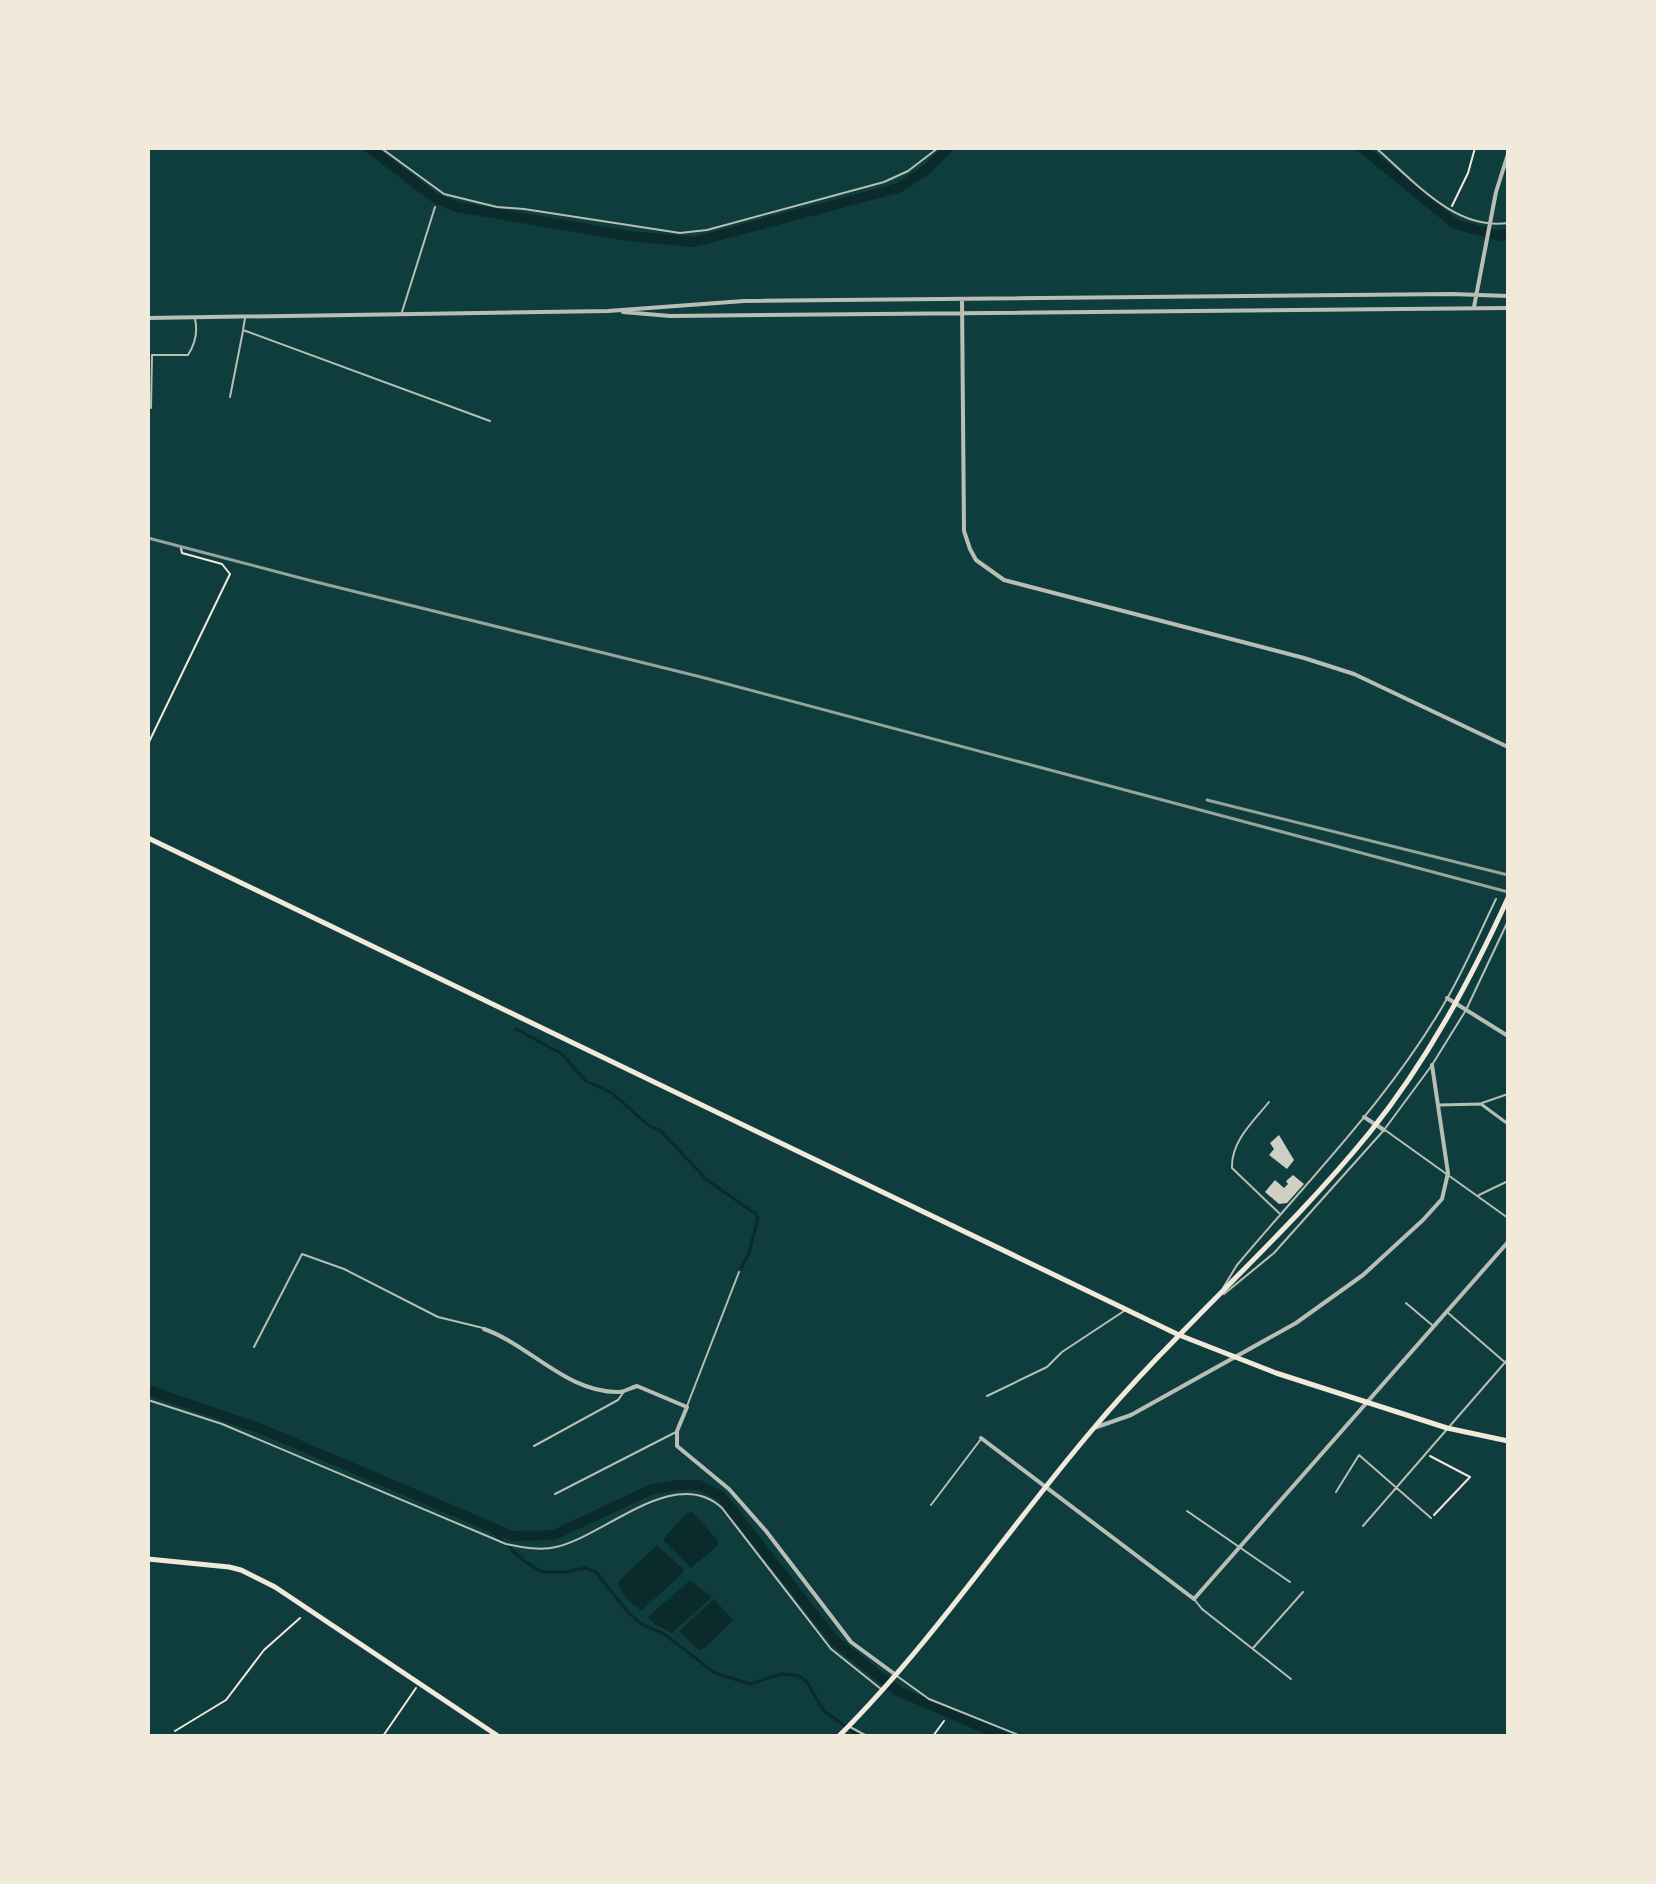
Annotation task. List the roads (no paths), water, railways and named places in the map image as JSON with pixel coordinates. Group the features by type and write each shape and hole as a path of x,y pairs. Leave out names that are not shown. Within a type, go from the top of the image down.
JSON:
{"main road":[{"path":"148,838 1179,1335 1231,1357 1447,1428 1508,1441"},
{"path":"839,1736 896,1675 1094,1428 1179,1335 1288,1224 1370,1132 1417,1067 1458,1001 1508,898"},
{"path":"148,1559 229,1567 253,1575 498,1736"}],"street":[{"path":"1474,307 1501,169 1508,154"},
{"path":"1271,296 1271,309"},
{"path":"148,318 608,311 744,301 1508,296"},
{"path":"962,300 964,531 970,549 986,569 1004,580 1304,658 1354,674 1508,747"},
{"path":"608,311 670,316 1508,308"},
{"path":"1447,998 1508,1036"},
{"path":"1094,1428 1131,1415 1296,1323 1363,1275 1423,1220 1442,1199 1448,1173 1432,1065"},
{"path":"1437,1105 1481,1104 1508,1124"},
{"path":"1364,1117 1384,1130"},
{"path":"981,1438 1194,1599 1508,1242"},
{"path":"484,1329 502,1335 591,1389 624,1392 637,1386 687,1407 677,1431 677,1446 729,1489 766,1531 851,1642 896,1675"}],"lane":[{"path":"381,148 444,194 497,207 680,233 707,230 884,182 908,171 938,148"},
{"path":"1376,148 1464,219 1491,226 1508,223"},
{"path":"402,313 435,207"},
{"path":"230,397 245,317"},
{"path":"151,408 152,355 188,355 197,329 195,318"},
{"path":"243,330 490,421"},
{"path":"1216,1299 1237,1265 1364,1117 1406,1061 1447,998 1496,899"},
{"path":"1216,1299 1274,1253 1384,1130 1432,1065 1466,1010 1508,921"},
{"path":"1481,1104 1508,1094"},
{"path":"1269,1102 1236,1145 1232,1168 1280,1213"},
{"path":"1384,1130 1508,1218"},
{"path":"1478,1195 1508,1181"},
{"path":"254,1347 302,1254 344,1269 438,1317 484,1329"},
{"path":"687,1407 739,1272"},
{"path":"1406,1303 1433,1326"},
{"path":"987,1396 1047,1367 1062,1352 1125,1310"},
{"path":"1363,1526 1507,1362 1446,1311"},
{"path":"534,1446 618,1400 624,1392"},
{"path":"148,1400 222,1424 506,1544 527,1548 555,1547 673,1494 701,1494 722,1508 831,1649 882,1690"},
{"path":"555,1494 677,1431"},
{"path":"931,1505 981,1438"},
{"path":"1336,1492 1359,1455 1431,1518"},
{"path":"1187,1511 1290,1582"},
{"path":"1252,1648 1303,1592"},
{"path":"1194,1599 1202,1609 1291,1679"},
{"path":"896,1675 929,1699 1021,1736"},
{"path":"848,1726 867,1736"}],"water":[{"path":"693,1512 718,1541 718,1545 691,1568 664,1538 687,1513"},
{"path":"657,1545 683,1569 683,1573 642,1610 627,1598 618,1582"},
{"path":"690,1580 712,1597 672,1633 654,1624 648,1617"},
{"path":"714,1599 733,1620 699,1650 679,1631"}],"waterway":[{"path":"369,148 435,198 457,207 629,236 694,242 898,188 926,170 948,148"},
{"path":"1362,148 1455,224 1499,236 1508,233"},
{"path":"516,1029 562,1054 586,1081 612,1093 648,1125 661,1131 707,1180 756,1214 758,1218 749,1253 741,1268"},
{"path":"148,1390 264,1430 512,1536 554,1535 650,1490 699,1485 721,1496 835,1641 898,1691 1003,1736"},
{"path":"489,1528 524,1561 542,1572 585,1568 596,1572 641,1624 664,1634 715,1673 750,1684 781,1674 799,1676 807,1682 824,1711 859,1736"}],"railway":[{"path":"148,538 701,677 1508,892"},
{"path":"1207,800 1508,875"}]}
